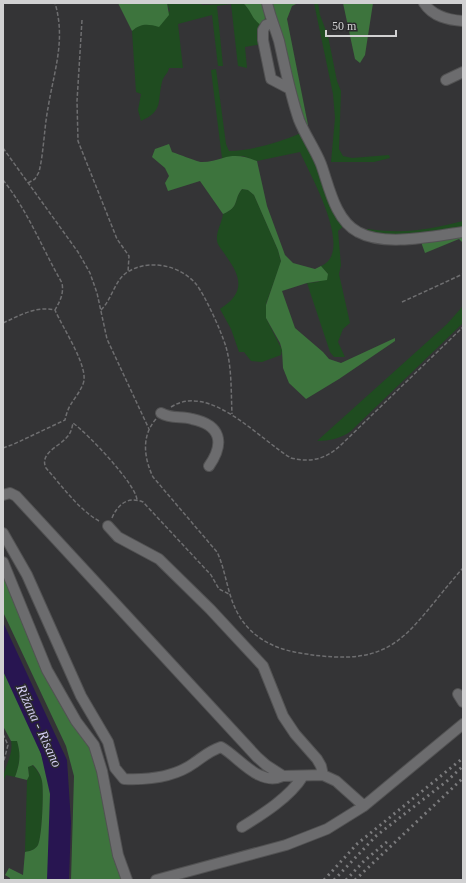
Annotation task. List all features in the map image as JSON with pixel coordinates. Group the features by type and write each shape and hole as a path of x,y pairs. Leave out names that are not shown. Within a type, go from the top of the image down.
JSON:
{"street":[{"path":"267,3 300,121 320,162 338,209 344,219 357,232 372,237 392,239 463,232"},
{"path":"424,3 436,14 448,20 463,21"},
{"path":"273,23 266,25 263,30 268,70 272,79 290,89"},
{"path":"446,80 463,72"},
{"path":"162,413 168,417 198,420 207,424 216,433 220,441 218,450 209,466"},
{"path":"3,495 10,493 21,501 257,757 283,776 296,782"},
{"path":"108,526 118,537 159,559 210,609 263,666 283,716 295,734 317,759 321,766 323,775"},
{"path":"3,533 27,575 81,696 108,742 115,768 124,779 155,777 177,772 194,763 210,750 220,747 231,752 251,770 261,776 278,778 283,776"},
{"path":"3,562 47,670 76,721 94,745 102,771 118,855 127,880"},
{"path":"156,880 286,845 327,830 364,806 463,724"},
{"path":"242,827 254,820 296,782 323,775 336,781 364,806"}],"path":[{"path":"28,184 39,172 48,108 58,62 61,26 55,3"},
{"path":"82,20 77,101 78,141 117,239 129,256 128,272"},
{"path":"3,148 84,262 95,287 107,339 149,428 145,448 148,466 153,477 217,552 229,594 237,613 248,628 266,643 286,651 325,657 359,657 385,649 399,640 425,614 463,568"},
{"path":"3,180 22,205 62,283 62,296 55,310"},
{"path":"101,310 107,303 121,277 128,272 144,266 166,266 184,273 196,284 226,348 232,415 283,454 302,461 312,461 331,454 463,328"},
{"path":"402,302 463,274"},
{"path":"3,323 36,309 45,308 55,310"},
{"path":"3,448 65,420 69,405 83,385 84,371 55,310"},
{"path":"137,500 137,494 133,487 73,423 70,434 44,459 46,468 88,513 108,526 120,504 130,500 137,500 150,507 211,575 219,590 229,594"},
{"path":"3,734 8,745 3,764"}],"green space":[{"path":"118,3 167,3 169,15 159,27 145,25 132,31"},
{"path":"167,3 201,3 202,5 243,3 261,25 262,44 245,47 247,68 238,66 231,4 217,6 223,66 218,66 212,15 178,24 183,68 169,68 163,80 156,109 148,117 141,121 138,110 141,94 136,92 132,31 137,26 147,24 170,11"},
{"path":"243,3 264,3 265,19 261,25 256,21"},
{"path":"272,3 298,3 292,6 287,19 308,125 307,131 271,8"},
{"path":"314,3 318,3 320,15 328,36 337,81 341,91 339,149 343,156 352,158 389,155 390,158 374,162 331,162 335,118 333,94"},
{"path":"343,3 373,3 365,55 360,63 355,59"},
{"path":"216,69 226,144 229,151 266,145 301,133 345,225 338,231 341,265 339,274 350,323 343,329 338,342 345,357 334,357 330,352 307,283 318,282 328,274 321,266 330,258 333,246 332,230 320,194 300,152 257,161 243,156 222,158 211,70"},
{"path":"169,144 172,152 200,162 208,162 237,156 257,161 267,206 285,255 293,263 315,269 321,266 328,274 327,280 307,283 282,291 295,328 329,359 341,363 395,338 395,341 339,379 306,399 289,383 283,368 280,343 266,318 266,305 281,261 278,250 254,195 248,190 242,189 232,209 223,214 200,181 168,191 165,183 169,176 165,168 152,157 155,149"},
{"path":"242,189 248,190 254,195 278,250 281,262 266,304 266,318 282,350 281,355 262,362 251,361 244,352 239,352 231,329 220,309 234,297 237,291 238,278 218,244 217,233 223,214 232,209"},
{"path":"463,221 463,229 428,234 384,236 362,231 368,229 393,231 416,230"},
{"path":"463,235 463,243 459,239 425,253 421,242"},
{"path":"463,306 463,323 351,431 344,436 335,439 317,441 447,324"},
{"path":"3,576 15,598 59,702 73,725 91,745 104,803 110,839 124,880 71,880 74,776 66,746 3,612"},
{"path":"3,665 29,720 48,778 53,819 49,880 10,880 10,878 5,875 9,868 23,875 25,852 31,851 38,845 42,824 43,786 39,772 33,765 28,767 29,776 27,780 15,777 19,763 19,751 17,741 11,741 3,726"},
{"path":"11,741 17,741 19,763 15,777 6,775 3,782 3,777 11,752"},
{"path":"32,765 38,772 42,781 42,824 37,847 31,851 25,852 27,780 29,776 28,767"}],"water":[{"name":"Rižana - Risano","path":"3,622 67,760 71,822 69,880 47,880 50,794 41,754 3,671"}],"railway":[{"path":"324,880 357,844 463,758"},
{"path":"334,880 376,836 447,781 463,766"},
{"path":"355,880 463,778"},
{"path":"346,880 364,861 388,841"}]}
